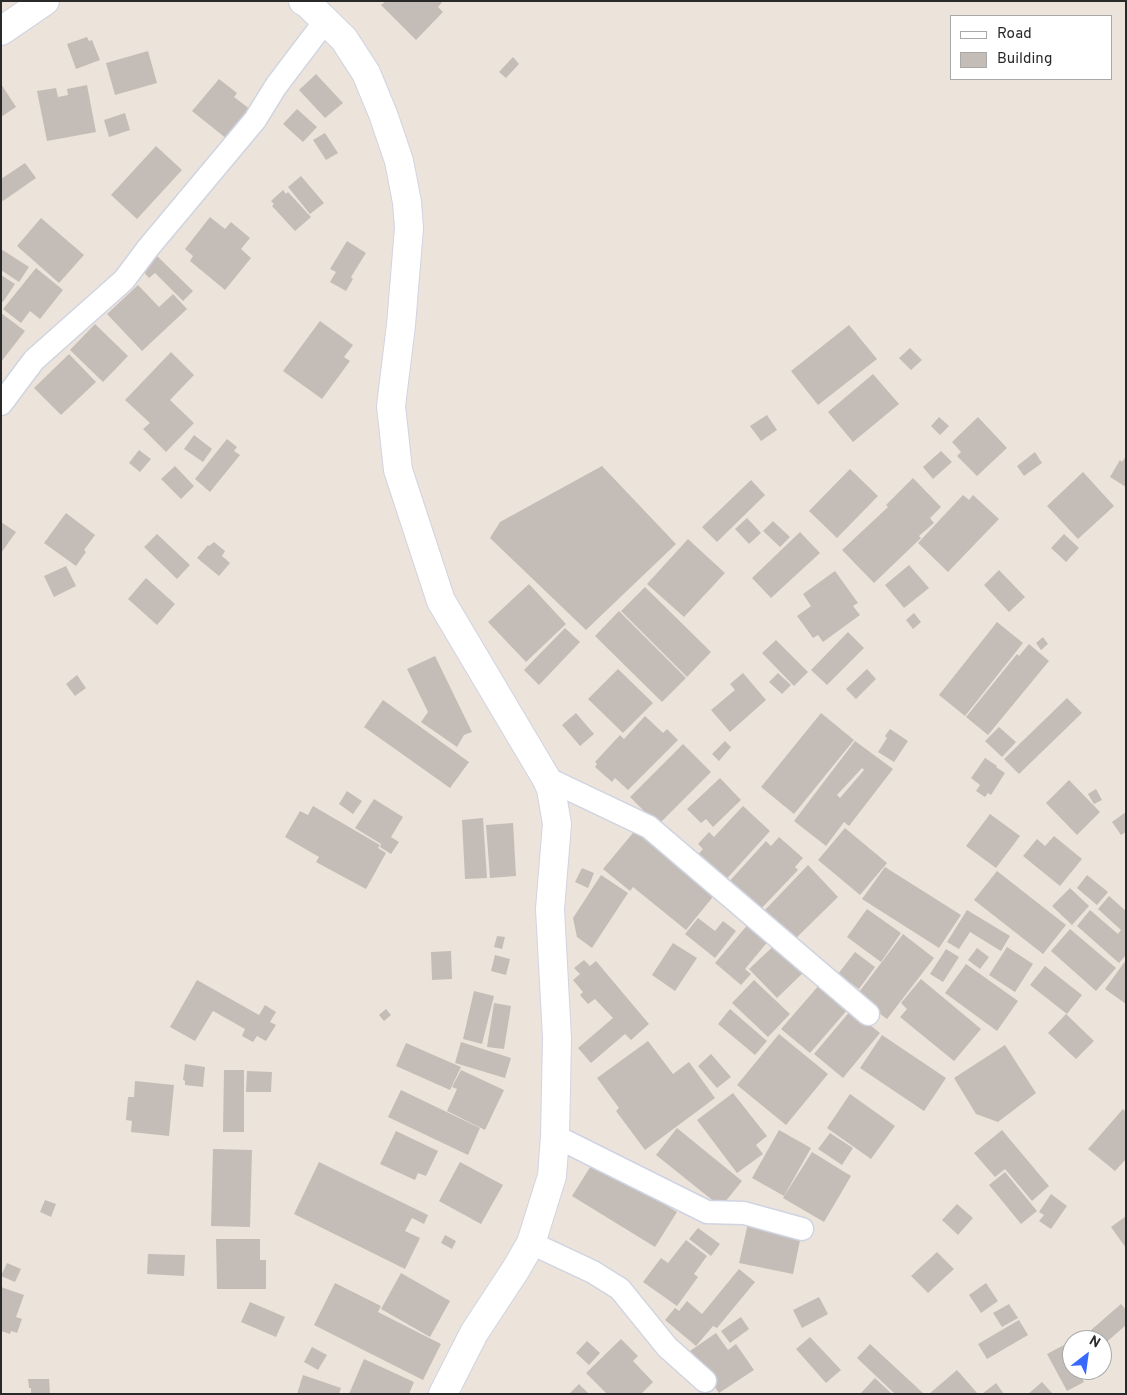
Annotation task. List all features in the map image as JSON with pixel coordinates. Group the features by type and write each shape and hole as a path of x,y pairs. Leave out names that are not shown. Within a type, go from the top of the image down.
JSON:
{"main road":[{"path":"1,31 45,1"},
{"path":"303,1 344,38 366,73 400,161 409,228 408,258 391,406 398,470 441,601 546,778 551,789 557,824 550,909 557,1038 555,1136 552,1176 531,1243 474,1333 443,1394"}],"street":[{"path":"1,404 34,360 124,280 148,248 255,120 276,86 326,20"},
{"path":"546,778 649,828 868,1014"},
{"path":"555,1136 707,1212 744,1213 802,1229"},
{"path":"531,1243 593,1272 620,1289 666,1347 705,1381"}],"building":[{"path":"386,1 443,1 438,7 443,12 416,40 381,5"},
{"path":"87,37 89,41 92,40 100,60 76,69 67,44"},
{"path":"148,51 157,83 115,95 106,63"},
{"path":"513,57 519,64 506,78 499,72"},
{"path":"316,74 343,103 325,118 299,90"},
{"path":"219,79 237,93 234,97 255,113 232,143 192,111"},
{"path":"1,84 16,107 1,117"},
{"path":"87,85 96,132 47,141 37,91 56,88 58,97 68,95 67,89"},
{"path":"297,109 317,127 303,142 283,124"},
{"path":"125,113 130,130 109,137 104,120"},
{"path":"325,133 338,153 326,160 313,140"},
{"path":"156,146 182,170 137,219 111,195"},
{"path":"25,163 36,178 3,201 1,199 1,179"},
{"path":"301,176 324,203 310,214 288,187"},
{"path":"283,190 286,194 288,192 311,217 295,231 272,206 274,204 271,201"},
{"path":"210,217 225,229 231,222 250,238 241,249 251,258 225,290 190,261 193,256 185,249"},
{"path":"41,218 84,255 59,283 17,246"},
{"path":"347,241 366,253 351,277 353,279 346,291 330,282 336,272 330,269"},
{"path":"1,249 29,267 19,282 1,270"},
{"path":"155,254 193,291 183,301 155,273 149,278 141,269"},
{"path":"36,268 63,290 40,319 30,311 21,323 3,309"},
{"path":"1,275 15,284 3,302 1,301"},
{"path":"138,285 159,307 173,294 187,309 142,351 107,314"},
{"path":"1,313 25,331 1,362"},
{"path":"320,321 353,345 344,357 350,361 322,399 283,371"},
{"path":"95,324 128,356 103,382 70,350"},
{"path":"849,325 877,359 818,405 791,371"},
{"path":"910,348 922,360 911,370 899,358"},
{"path":"171,352 194,375 170,400 194,423 166,452 143,429 150,423 125,400"},
{"path":"69,354 96,382 61,415 34,388"},
{"path":"873,374 899,404 853,442 828,412"},
{"path":"767,415 777,430 761,441 750,426"},
{"path":"939,417 949,426 940,435 931,426"},
{"path":"978,417 1007,448 977,476 957,456 961,452 952,442"},
{"path":"194,435 212,449 203,462 184,449"},
{"path":"227,439 237,447 234,451 240,455 210,492 195,479"},
{"path":"139,450 151,459 140,472 129,463"},
{"path":"941,451 952,462 933,479 923,467"},
{"path":"1035,452 1042,463 1024,476 1017,466"},
{"path":"1126,456 1126,487 1110,477 1120,460 1122,462"},
{"path":"175,466 194,486 181,499 161,479"},
{"path":"602,466 676,544 586,630 490,538 500,522"},
{"path":"850,469 878,496 837,538 809,511"},
{"path":"1083,472 1114,506 1078,539 1047,506"},
{"path":"913,478 941,507 930,518 934,523 919,536 921,538 874,583 842,550 888,507 886,505"},
{"path":"751,480 765,495 717,542 702,527"},
{"path":"963,495 969,500 973,495 999,519 948,572 918,543"},
{"path":"66,513 95,535 84,550 86,552 76,566 44,543"},
{"path":"747,518 761,533 749,544 735,529"},
{"path":"773,521 790,537 780,547 763,531"},
{"path":"1,522 16,532 1,553"},
{"path":"800,532 820,553 771,598 752,578"},
{"path":"157,534 190,565 177,579 144,547"},
{"path":"1064,534 1079,548 1066,562 1051,548"},
{"path":"688,539 725,573 684,617 647,584"},
{"path":"214,542 225,551 222,556 230,563 219,576 197,558 208,545"},
{"path":"909,565 929,588 904,608 885,585"},
{"path":"66,566 76,586 54,597 44,576"},
{"path":"999,570 1025,597 1009,612 984,585"},
{"path":"835,571 858,603 853,606 860,615 823,642 818,635 813,638 797,616 811,606 803,594"},
{"path":"146,578 175,604 157,625 128,599"},
{"path":"529,584 566,624 526,662 488,622"},
{"path":"645,587 711,652 687,677 621,611"},
{"path":"619,611 686,678 662,702 595,636"},
{"path":"914,613 921,622 913,629 906,620"},
{"path":"997,622 1023,643 965,716 939,695"},
{"path":"565,628 580,642 539,685 524,670"},
{"path":"848,632 864,648 827,685 811,670"},
{"path":"1043,637 1048,644 1041,650 1036,643"},
{"path":"776,640 808,672 794,686 762,653"},
{"path":"1029,644 1049,661 988,735 966,717 1017,654 1019,656"},
{"path":"435,656 472,732 464,735 457,747 421,722 428,712 407,669"},
{"path":"618,669 653,703 623,733 588,699"},
{"path":"867,669 876,679 856,699 846,689"},
{"path":"743,673 766,700 730,732 711,710 735,690 730,684"},
{"path":"778,673 791,685 782,694 769,682"},
{"path":"77,675 86,688 75,696 66,684"},
{"path":"1067,698 1082,713 1019,774 1004,759"},
{"path":"383,700 469,762 450,788 364,727"},
{"path":"576,713 594,734 580,746 562,725"},
{"path":"821,713 854,740 794,814 761,787"},
{"path":"645,716 663,733 667,729 678,740 628,790 615,778 612,782 595,767 597,764 595,762 620,735 624,739"},
{"path":"999,727 1016,742 1002,757 985,741"},
{"path":"890,729 908,741 894,762 878,752 887,738 885,736"},
{"path":"725,741 731,747 719,761 712,754"},
{"path":"855,741 893,769 849,826 844,822 826,846 794,821","holes":["862,768 864,770 840,798 837,795"]},
{"path":"683,744 711,772 658,825 630,797"},
{"path":"985,758 1005,773 991,795 988,793 985,797 976,791 980,785 971,778"},
{"path":"720,778 741,800 713,827 706,819 701,823 687,809"},
{"path":"1069,780 1100,812 1077,835 1046,803"},
{"path":"1096,789 1102,800 1094,804 1088,794"},
{"path":"347,791 362,801 353,814 339,804"},
{"path":"374,799 403,817 391,837 399,842 391,854 380,847 381,844 355,828"},
{"path":"313,806 380,845 378,848 386,853 366,889 316,862 319,857 285,837 300,811 308,815"},
{"path":"743,806 770,831 722,884 694,859 703,849 698,844 709,832 714,837"},
{"path":"1126,812 1126,832 1121,835 1112,822"},
{"path":"990,814 1020,836 996,868 966,846"},
{"path":"483,818 487,878 465,879 462,820"},
{"path":"513,823 516,876 490,878 486,825"},
{"path":"637,828 716,893 686,930 633,887 630,891 603,869"},
{"path":"845,828 887,863 860,895 818,860"},
{"path":"1054,836 1082,859 1060,886 1023,856 1037,839 1045,846"},
{"path":"779,837 803,858 795,867 798,870 757,913 726,885 766,841 771,846"},
{"path":"808,865 838,897 795,939 764,911"},
{"path":"885,867 961,915 939,948 862,899"},
{"path":"582,868 594,873 588,888 575,882"},
{"path":"997,871 1066,925 1043,954 974,900"},
{"path":"601,875 628,893 592,948 577,937 573,918"},
{"path":"1087,875 1108,892 1097,905 1077,888"},
{"path":"1070,888 1089,906 1072,925 1052,906"},
{"path":"1109,896 1126,911 1126,955 1119,963 1077,926 1090,910 1118,934 1121,930 1098,909"},
{"path":"867,909 901,933 881,962 847,937"},
{"path":"967,910 1010,936 1001,951 970,932 959,949 947,942"},
{"path":"698,918 715,931 723,921 736,931 715,958 685,934"},
{"path":"750,922 770,939 745,969 751,974 741,985 715,963"},
{"path":"1070,929 1116,968 1096,991 1051,951"},
{"path":"903,934 934,958 887,1019 856,996"},
{"path":"497,936 505,937 502,949 494,947"},
{"path":"779,941 806,970 777,998 749,969"},
{"path":"673,943 697,958 675,991 652,975"},
{"path":"1007,947 1033,964 1015,992 989,975"},
{"path":"977,948 989,957 980,969 968,960"},
{"path":"946,949 959,957 943,982 930,974"},
{"path":"451,951 452,979 432,980 431,952"},
{"path":"855,952 875,967 859,989 838,974"},
{"path":"495,955 510,959 506,975 491,971"},
{"path":"584,960 590,966 596,961 649,1024 631,1040 625,1034 591,1063 578,1048 613,1018 595,999 588,1004 580,995 583,992 573,980 580,974 574,968"},
{"path":"1126,960 1126,1004 1105,989"},
{"path":"966,964 1018,1001 997,1031 945,993"},
{"path":"1045,966 1082,995 1067,1014 1030,985"},
{"path":"921,979 981,1029 954,1061 900,1017 907,1009 901,1003"},
{"path":"197,980 259,1015 265,1005 276,1012 270,1022 276,1025 266,1041 257,1036 253,1042 242,1036 245,1029 213,1011 195,1041 170,1027"},
{"path":"754,980 790,1014 768,1037 732,1003"},
{"path":"820,984 848,1009 810,1053 781,1029"},
{"path":"474,991 494,996 482,1044 463,1039"},
{"path":"494,1003 511,1006 504,1049 487,1047"},
{"path":"386,1009 391,1015 384,1021 379,1015"},
{"path":"730,1009 767,1041 755,1055 718,1024"},
{"path":"851,1010 880,1033 843,1078 814,1054"},
{"path":"1066,1014 1094,1041 1076,1059 1048,1033"},
{"path":"779,1034 828,1074 786,1125 737,1085"},
{"path":"882,1035 946,1078 924,1111 860,1068"},
{"path":"648,1041 673,1074 689,1062 715,1098 645,1150 616,1111 619,1108 597,1078"},
{"path":"461,1042 511,1058 505,1078 455,1063"},
{"path":"406,1043 461,1067 450,1090 396,1066"},
{"path":"1005,1045 1036,1093 998,1122 976,1114 954,1078"},
{"path":"711,1054 731,1077 717,1088 698,1066"},
{"path":"185,1064 205,1067 203,1087 185,1085 183,1080"},
{"path":"224,1070 244,1070 244,1132 223,1132"},
{"path":"461,1070 504,1090 485,1130 447,1111 457,1089 452,1087"},
{"path":"247,1071 272,1072 271,1092 246,1092"},
{"path":"135,1081 174,1085 169,1136 131,1132 132,1121 126,1120 128,1097 134,1097"},
{"path":"401,1090 480,1128 468,1155 388,1117"},
{"path":"733,1093 767,1136 756,1145 763,1154 737,1173 697,1120"},
{"path":"850,1094 895,1126 871,1159 827,1128"},
{"path":"1123,1109 1126,1112 1126,1159 1115,1171 1088,1149"},
{"path":"677,1128 742,1181 721,1207 656,1155"},
{"path":"779,1130 811,1148 784,1196 752,1178"},
{"path":"1002,1130 1049,1186 1032,1201 1005,1169 995,1177 974,1153"},
{"path":"396,1131 438,1151 426,1176 418,1173 415,1180 380,1164"},
{"path":"830,1133 853,1148 842,1165 818,1149"},
{"path":"213,1149 252,1150 250,1227 211,1226"},
{"path":"812,1152 851,1176 824,1222 783,1198"},
{"path":"594,1161 677,1212 655,1247 572,1196"},
{"path":"319,1162 428,1215 424,1224 412,1218 405,1231 420,1238 405,1269 294,1214"},
{"path":"460,1162 503,1185 481,1224 439,1201"},
{"path":"1005,1172 1037,1211 1021,1224 989,1185"},
{"path":"1051,1194 1067,1206 1051,1229 1039,1221 1044,1215 1039,1212"},
{"path":"45,1200 56,1204 51,1217 40,1212"},
{"path":"957,1204 973,1218 958,1235 942,1220"},
{"path":"1126,1216 1126,1248 1111,1227"},
{"path":"749,1219 802,1231 793,1274 739,1263"},
{"path":"698,1228 720,1244 711,1256 689,1239"},
{"path":"445,1235 456,1241 452,1249 441,1243"},
{"path":"216,1239 260,1239 260,1260 266,1260 266,1289 217,1289"},
{"path":"686,1240 707,1256 694,1274 698,1277 677,1306 643,1282 661,1258 668,1263"},
{"path":"937,1252 954,1269 928,1293 911,1276"},
{"path":"148,1254 185,1255 184,1276 147,1274"},
{"path":"7,1263 21,1269 15,1282 1,1276"},
{"path":"739,1269 755,1282 717,1328 713,1326 696,1346 665,1320 675,1308 679,1311 687,1301 702,1314"},
{"path":"401,1273 450,1301 430,1337 381,1309"},
{"path":"335,1283 381,1306 378,1312 441,1344 423,1380 314,1325"},
{"path":"986,1283 998,1301 981,1313 969,1295"},
{"path":"1,1287 24,1295 16,1317 22,1319 17,1333 11,1331 10,1334 1,1331"},
{"path":"819,1297 828,1314 802,1328 793,1310"},
{"path":"250,1302 285,1317 276,1337 241,1322"},
{"path":"1009,1304 1018,1318 1002,1327 993,1313"},
{"path":"1121,1304 1126,1310 1126,1325 1112,1337 1112,1330 1091,1330"},
{"path":"741,1317 749,1329 730,1343 721,1331"},
{"path":"1019,1320 1028,1335 987,1359 978,1344"},
{"path":"716,1333 728,1350 736,1344 754,1370 719,1393 690,1351"},
{"path":"810,1337 841,1370 826,1383 796,1349"},
{"path":"621,1339 638,1356 633,1361 653,1382 641,1394 607,1394 586,1373"},
{"path":"587,1341 600,1353 589,1365 576,1353"},
{"path":"870,1344 924,1394 895,1394 857,1358"},
{"path":"1062,1346 1062,1380 1083,1380 1084,1382 1067,1391 1047,1354"},
{"path":"312,1347 327,1355 318,1370 304,1362"},
{"path":"364,1359 414,1382 409,1394 349,1394"},
{"path":"957,1370 978,1394 929,1394"},
{"path":"303,1375 341,1388 339,1394 297,1394"},
{"path":"875,1378 892,1394 860,1394"},
{"path":"28,1379 49,1379 50,1394 31,1394"},
{"path":"1042,1382 1053,1394 1028,1394"},
{"path":"996,1383 1004,1394 982,1394"},
{"path":"579,1384 589,1394 569,1394"}]}
